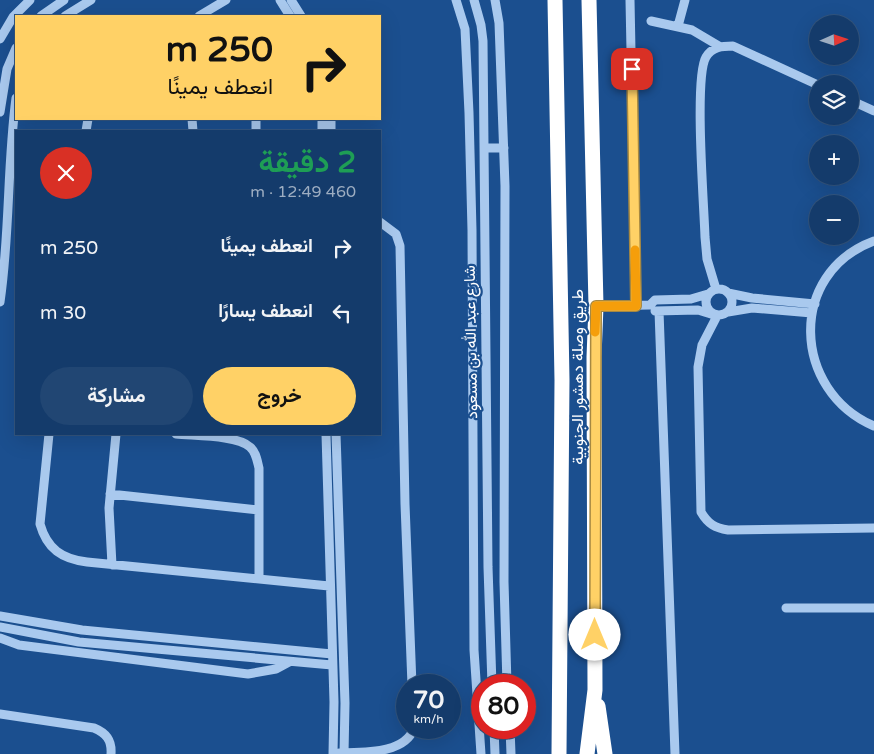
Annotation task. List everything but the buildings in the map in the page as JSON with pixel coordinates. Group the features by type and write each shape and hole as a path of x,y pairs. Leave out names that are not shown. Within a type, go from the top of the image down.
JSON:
{"highway":[{"name":"طريق وصلة دهشور الجنوبية","path":"555,0 562,380 559,754"},
{"name":"طريق وصلة دهشور الجنوبية","path":"588,754 595,690 594,357 596,306 589,0"},
{"path":"595,690 606,754"}],"street":[{"path":"0,39 13,17 30,0"},
{"path":"42,15 64,0"},
{"path":"67,15 91,0"},
{"path":"214,12 226,0"},
{"path":"280,0 289,15"},
{"path":"291,0 300,15"},
{"path":"456,0 465,29 471,203 474,407 474,650 481,754"},
{"name":"شارع عبد الله بن مسعود","path":"474,0 483,41 489,598 492,674"},
{"name":"شارع عبد الله بن مسعود","path":"495,0 499,23 504,148 504,582 507,674"},
{"path":"630,0 636,306"},
{"path":"678,26 685,0"},
{"path":"650,21 692,30 719,46"},
{"path":"716,289 706,249 701,96 703,65 712,50 719,46 732,46 809,81"},
{"path":"0,112 7,69 15,50"},
{"path":"2,96 15,98"},
{"path":"0,302 4,172 15,104"},
{"path":"859,104 874,111"},
{"path":"484,148 504,148"},
{"path":"471,203 485,202"},
{"path":"381,223 396,234 400,246 405,504 412,674"},
{"path":"874,241 853,252 836,266 825,281 814,308 812,349 822,382 847,410 874,426"},
{"path":"596,306 650,305 658,299 691,299 708,294 716,289 752,298 814,308"},
{"path":"728,292 732,304 728,312"},
{"path":"708,294 706,307 714,315"},
{"path":"650,305 659,311 698,310 714,315 752,308 814,308"},
{"path":"659,311 675,754"},
{"path":"714,315 702,345 698,380 701,512 706,520 719,529 728,530 874,528"},
{"path":"474,407 487,406"},
{"path":"50,435 40,524 44,536 54,550 69,560 330,586"},
{"path":"112,565 110,494 116,435"},
{"path":"185,435 238,441 249,446 257,456 259,468 259,579"},
{"path":"326,435 334,754 394,750 408,739"},
{"path":"336,435 344,753"},
{"path":"110,494 259,510"},
{"path":"474,502 488,502"},
{"path":"474,598 489,598"},
{"path":"330,607 341,607"},
{"path":"786,608 874,608"},
{"path":"0,616 92,631 332,654"},
{"path":"0,627 79,642 332,666"},
{"path":"0,638 19,645 248,674 276,669 289,662"},
{"path":"0,714 94,728 108,738 110,754"},
{"path":"494,739 495,754"},
{"path":"510,739 511,754"}],"slow traffic":[{"path":"595,332 596,306 636,306 635,250"}],"route":[{"path":"595,635 594,357 596,306 636,306 632,69"}]}
